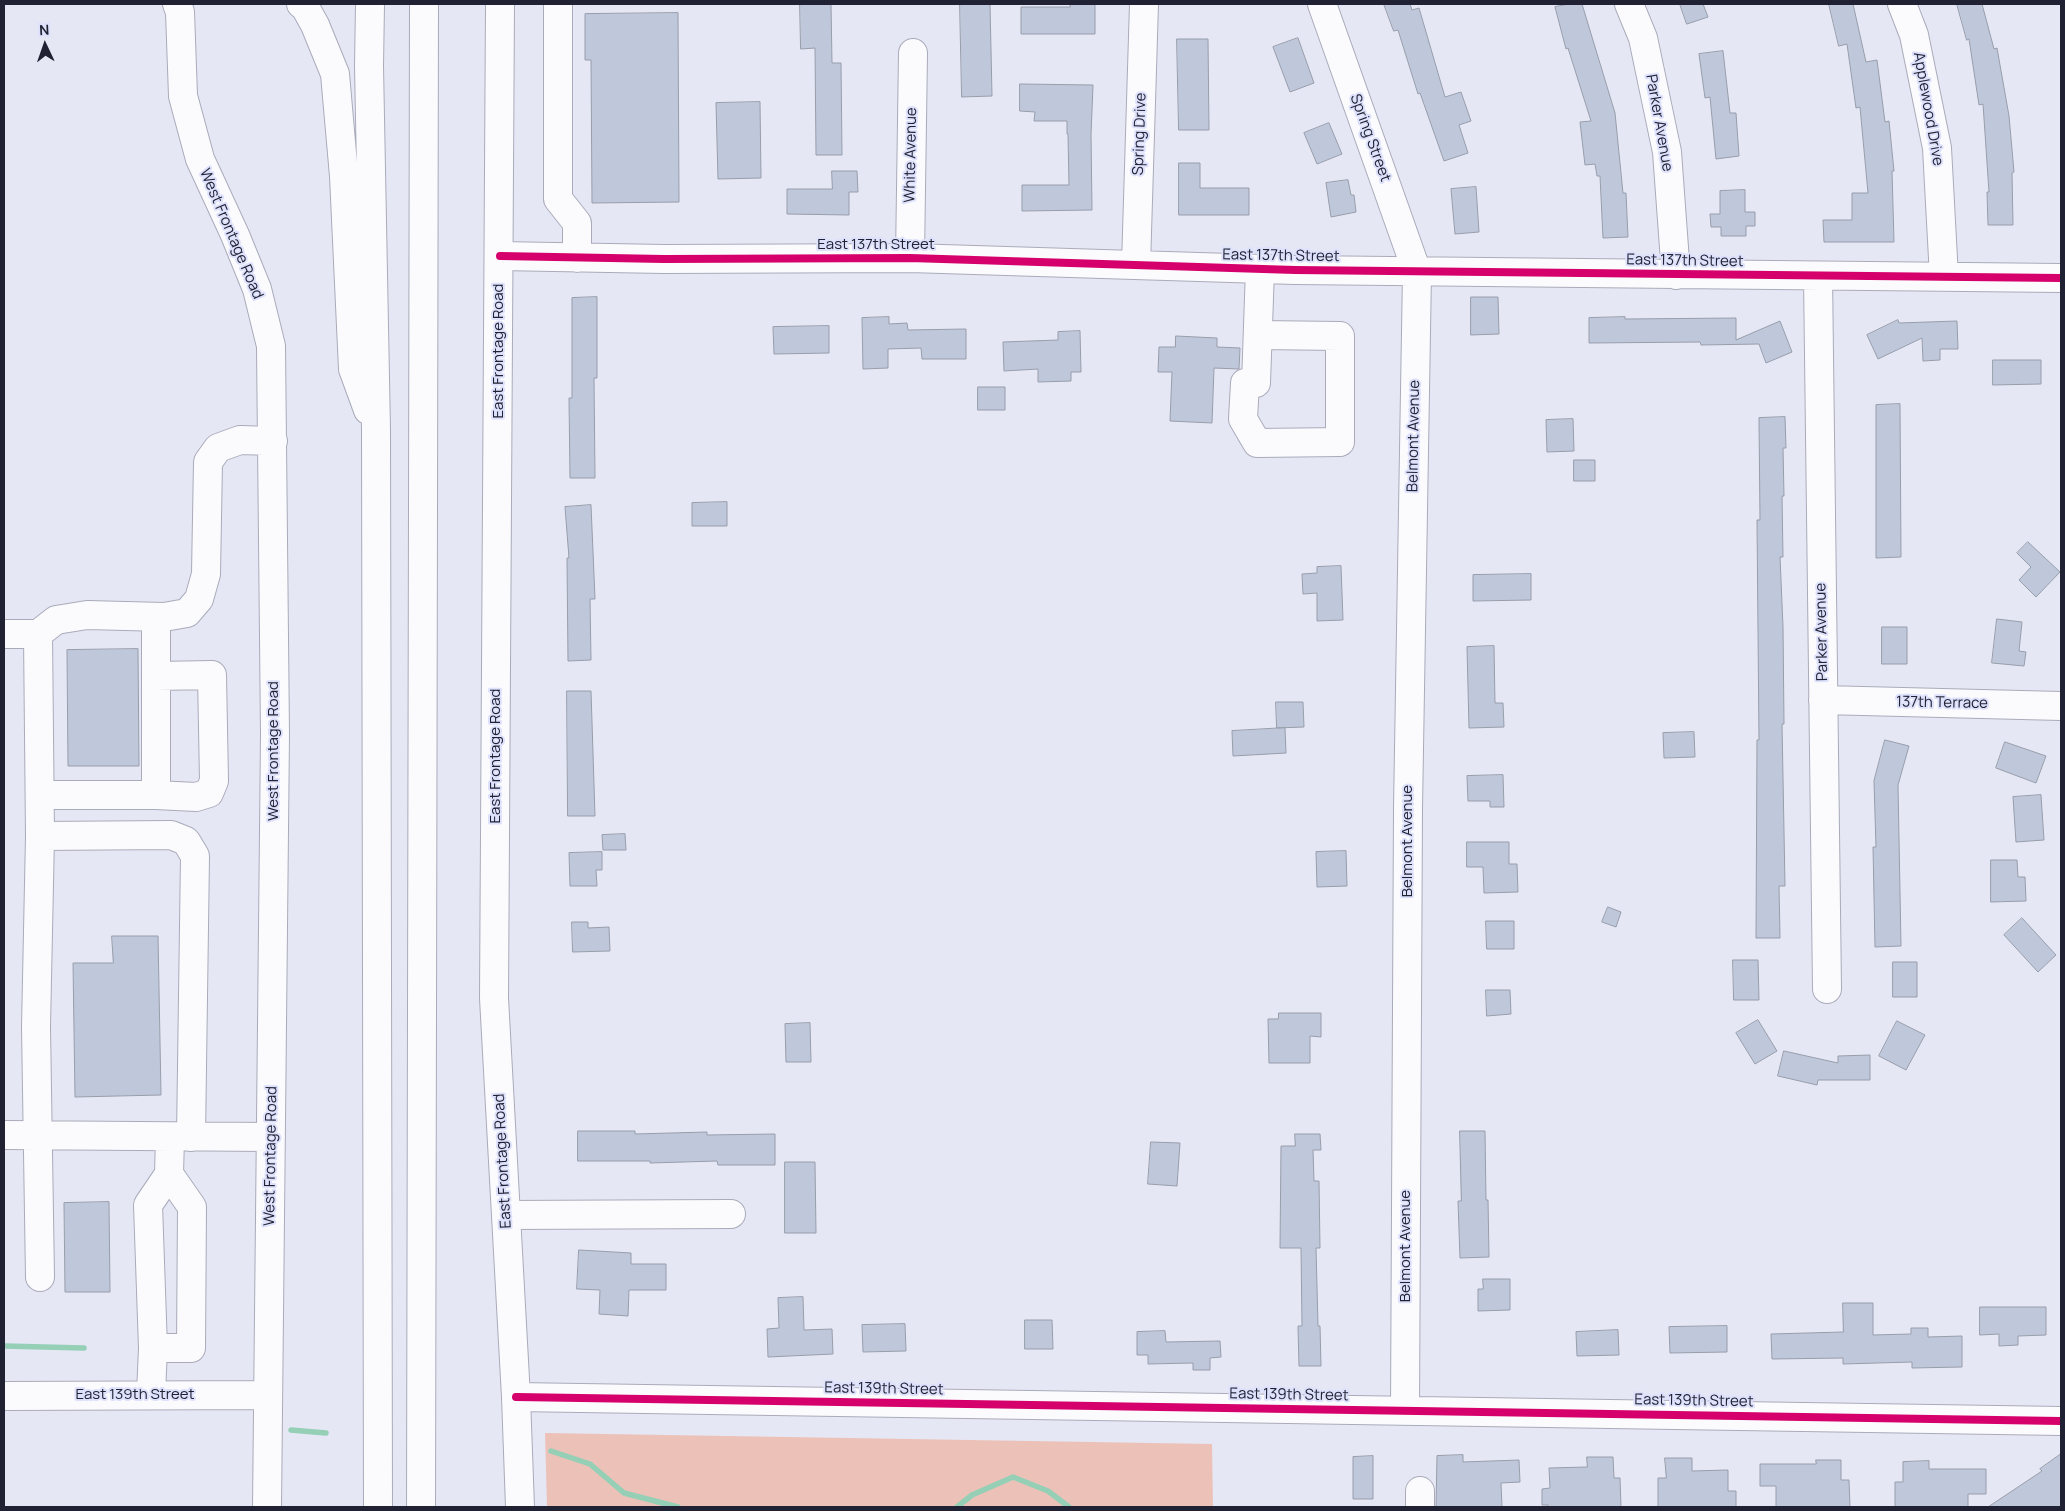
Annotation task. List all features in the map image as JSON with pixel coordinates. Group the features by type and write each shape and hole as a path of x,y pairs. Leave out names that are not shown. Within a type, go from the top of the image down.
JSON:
{"main road":[{"path":"301,4 305,7 315,25 336,74 344,176 353,369 376,430"},
{"path":"370,4 369,76 376,430 378,1507"},
{"path":"421,1507 424,4"},
{"name":"East Frontage Road","path":"500,4 500,256 494,998 516,1397 520,1507"},
{"path":"558,4 558,199 577,223 577,258"},
{"name":"Spring Drive","path":"1136,265 1144,4"},
{"name":"Spring Street","path":"1322,4 1417,272"},
{"name":"Parker Avenue","path":"1629,4 1643,38 1667,152 1676,275"},
{"name":"Applewood Drive","path":"1902,4 1914,35 1937,148 1944,277"},
{"name":"West Frontage Road","path":"181,6 183,96 192,132 200,159 235,235 257,289 272,346 275,734 266,1507"},
{"name":"White Avenue","path":"910,258 913,53"},
{"name":"East 137th Street","path":"500,256 664,260 910,258 1417,272 2061,278"},
{"path":"1258,335 1340,336 1340,442 1257,443 1244,420 1245,383 1256,383 1260,269"},
{"name":"Belmont Avenue","path":"1406,1410 1408,808 1417,272"},
{"name":"Parker Avenue","path":"1818,276 1827,989"},
{"path":"4,634 38,634 56,620 87,615 156,617 187,613 199,599 206,574 208,462 218,448 240,440 272,441"},
{"path":"156,617 156,795"},
{"path":"38,634 40,836 36,1027 40,1277"},
{"path":"40,795 196,796 209,793 214,781 212,675 156,676"},
{"name":"137th Terrace","path":"1823,700 2061,706"},
{"path":"40,836 171,835 186,841 195,856 180,1137 169,1174 148,1205 153,1348 151,1394"},
{"path":"4,1135 271,1137"},
{"path":"153,1348 191,1348 192,1207 169,1174"},
{"path":"506,1215 731,1214"},
{"name":"East 139th Street","path":"4,1396 151,1394 267,1396"},
{"name":"East 139th Street","path":"516,1397 2061,1422"}],"shaded area":[{"path":"545,1433 1212,1444 1213,1507 547,1507"}],"building":[{"path":"800,4 831,4 832,63 841,63 842,155 816,155 815,48 801,49"},
{"path":"960,4 990,4 992,96 962,97"},
{"path":"1070,4 1095,4 1095,34 1021,34 1021,7 1070,7"},
{"path":"1384,4 1410,4 1412,10 1419,8 1445,97 1461,92 1471,121 1459,125 1468,153 1444,161 1420,93 1418,94 1398,30 1394,31"},
{"path":"1582,4 1615,113 1623,193 1626,193 1628,237 1603,238 1600,176 1597,176 1595,164 1585,165 1580,122 1591,121 1568,48 1566,49 1555,7"},
{"path":"1680,4 1703,4 1708,17 1687,24"},
{"path":"1829,4 1853,4 1866,62 1877,60 1885,122 1889,121 1894,171 1892,171 1894,242 1824,242 1823,220 1852,220 1852,193 1868,193 1860,107 1856,108 1847,44 1839,46"},
{"path":"1957,4 1982,4 1994,49 1997,48 2009,116 2014,172 2012,173 2013,225 1988,225 1987,192 1989,192 1983,104 1979,105 1969,39 1967,40"},
{"path":"678,13 679,202 592,203 591,60 585,60 585,14"},
{"path":"1298,38 1314,83 1290,92 1273,47"},
{"path":"1177,39 1208,39 1209,130 1179,130"},
{"path":"1723,51 1730,113 1736,113 1739,156 1716,159 1710,97 1705,98 1699,54"},
{"path":"1020,84 1093,85 1091,135 1092,210 1022,211 1022,185 1069,185 1067,121 1034,121 1035,112 1020,111"},
{"path":"760,102 761,178 718,179 716,103"},
{"path":"1329,123 1342,154 1317,164 1304,133"},
{"path":"1179,163 1200,163 1200,188 1249,188 1249,215 1179,215"},
{"path":"832,171 857,171 858,192 849,192 849,215 787,214 787,189 832,189"},
{"path":"1348,180 1351,195 1354,195 1356,212 1331,217 1326,183"},
{"path":"1476,187 1479,232 1455,234 1451,189"},
{"path":"1745,190 1745,212 1755,212 1755,226 1746,226 1746,236 1721,236 1721,227 1711,227 1710,214 1720,214 1720,191"},
{"path":"597,297 597,378 594,378 595,478 570,478 569,398 572,398 572,298"},
{"path":"1471,297 1498,297 1499,334 1471,335"},
{"path":"889,317 889,324 907,323 908,330 966,329 966,359 922,359 921,348 888,349 888,368 863,369 862,318"},
{"path":"1625,317 1625,319 1736,318 1736,340 1780,321 1792,352 1766,363 1759,344 1701,345 1700,342 1589,343 1589,318"},
{"path":"1898,320 1899,323 1957,321 1958,349 1940,349 1940,360 1923,361 1922,338 1878,359 1867,335"},
{"path":"829,326 829,353 774,354 773,327"},
{"path":"1080,331 1081,372 1071,372 1071,381 1038,382 1038,369 1004,371 1003,342 1058,340 1058,332"},
{"path":"1176,336 1217,338 1217,347 1240,348 1239,369 1214,368 1212,423 1170,421 1172,372 1158,372 1159,347 1175,347"},
{"path":"1993,360 2041,360 2041,384 1993,385"},
{"path":"978,387 1005,387 1005,410 978,410"},
{"path":"1900,404 1901,557 1876,558 1876,405"},
{"path":"1785,417 1786,448 1783,448 1784,496 1782,496 1783,557 1780,557 1783,627 1784,724 1782,724 1785,886 1779,886 1780,938 1756,938 1757,740 1759,740 1757,520 1760,520 1759,418"},
{"path":"1573,419 1574,451 1547,452 1546,420"},
{"path":"1574,460 1595,460 1595,481 1574,481"},
{"path":"727,502 727,526 692,526 692,503"},
{"path":"591,505 595,599 590,599 591,660 568,661 567,558 569,558 565,507"},
{"path":"2028,542 2060,572 2036,597 2019,580 2031,567 2017,553"},
{"path":"1341,566 1343,620 1317,621 1317,593 1303,594 1302,574 1317,573 1317,567"},
{"path":"1531,574 1531,600 1473,601 1473,575"},
{"path":"1997,619 2022,622 2019,651 2026,652 2024,666 1992,663"},
{"path":"1882,627 1907,627 1907,664 1882,664"},
{"path":"1494,646 1495,703 1503,703 1504,727 1469,728 1467,647"},
{"path":"138,649 139,766 68,766 67,650"},
{"path":"567,691 591,691 595,816 568,816"},
{"path":"1276,702 1303,702 1304,727 1277,728"},
{"path":"1285,728 1286,753 1233,756 1232,731"},
{"path":"1694,732 1695,757 1664,758 1663,733"},
{"path":"1885,740 1909,746 1898,785 1901,946 1875,947 1873,847 1876,847 1874,781"},
{"path":"2005,742 2046,756 2036,783 1996,768"},
{"path":"1503,775 1504,807 1490,807 1490,801 1468,801 1467,776"},
{"path":"2041,795 2044,840 2016,842 2013,797"},
{"path":"625,834 626,850 603,850 602,835"},
{"path":"1467,842 1509,842 1509,864 1517,864 1518,892 1484,893 1483,867 1467,867"},
{"path":"1346,851 1347,886 1317,887 1316,852"},
{"path":"602,852 602,870 596,870 597,886 570,886 569,853"},
{"path":"1991,860 2017,860 2018,877 2025,877 2026,901 1991,902"},
{"path":"1608,907 1621,912 1616,927 1602,922"},
{"path":"2022,918 2056,955 2038,972 2004,935"},
{"path":"1486,921 1514,921 1514,949 1487,949"},
{"path":"572,922 588,922 588,928 609,927 610,951 573,952"},
{"path":"112,936 158,936 161,1095 75,1097 73,963 113,963"},
{"path":"1733,960 1758,960 1759,1000 1734,1000"},
{"path":"1893,962 1917,962 1917,997 1893,997"},
{"path":"1486,990 1510,990 1511,1014 1487,1016"},
{"path":"1279,1013 1321,1013 1321,1037 1310,1036 1310,1063 1269,1063 1268,1019 1278,1019"},
{"path":"1758,1020 1777,1051 1755,1064 1736,1033"},
{"path":"1897,1021 1925,1035 1906,1070 1879,1056"},
{"path":"810,1023 811,1062 786,1062 785,1024"},
{"path":"1784,1051 1838,1063 1838,1056 1870,1055 1870,1080 1818,1080 1817,1085 1778,1076"},
{"path":"578,1131 635,1131 635,1134 707,1132 707,1135 775,1134 775,1165 718,1165 717,1161 650,1163 650,1161 578,1161"},
{"path":"1460,1131 1485,1131 1489,1257 1460,1258 1458,1201 1461,1201"},
{"path":"1295,1134 1320,1134 1321,1150 1313,1150 1314,1181 1319,1181 1320,1248 1316,1248 1321,1366 1299,1366 1298,1326 1302,1326 1301,1248 1280,1248 1281,1146 1295,1146"},
{"path":"1151,1142 1180,1143 1177,1186 1148,1184"},
{"path":"785,1162 815,1162 816,1233 785,1233"},
{"path":"109,1202 110,1292 65,1292 64,1203"},
{"path":"579,1250 631,1253 631,1264 666,1264 666,1290 629,1290 628,1316 599,1314 600,1290 577,1289"},
{"path":"1483,1279 1510,1279 1510,1310 1478,1311 1478,1289 1483,1289"},
{"path":"803,1297 804,1330 832,1329 833,1354 768,1357 767,1329 779,1328 778,1298"},
{"path":"1843,1303 1873,1303 1873,1335 1911,1334 1911,1328 1928,1328 1928,1337 1962,1336 1962,1367 1912,1368 1912,1362 1843,1364 1843,1358 1772,1359 1771,1334 1843,1332"},
{"path":"1980,1307 2046,1307 2046,1335 2018,1336 2018,1345 1999,1346 1999,1334 1980,1335"},
{"path":"1025,1320 1052,1320 1053,1349 1025,1349"},
{"path":"905,1324 906,1351 863,1352 862,1325"},
{"path":"1727,1326 1727,1352 1670,1353 1669,1327"},
{"path":"1618,1330 1619,1355 1577,1356 1576,1332"},
{"path":"1165,1331 1166,1342 1220,1341 1221,1357 1210,1358 1210,1370 1193,1370 1193,1363 1148,1364 1148,1355 1137,1355 1137,1332"},
{"path":"2061,1454 2061,1507 1988,1507 2042,1471 2040,1469"},
{"path":"1463,1455 1463,1462 1519,1460 1520,1482 1501,1483 1502,1507 1436,1507 1437,1456"},
{"path":"1373,1456 1373,1499 1353,1499 1353,1457"},
{"path":"1587,1457 1613,1457 1614,1478 1620,1478 1621,1507 1548,1507 1548,1505 1542,1505 1542,1489 1550,1488 1549,1468 1587,1467"},
{"path":"1665,1458 1692,1458 1692,1471 1728,1470 1728,1491 1736,1491 1736,1507 1658,1507 1658,1478 1666,1478"},
{"path":"1816,1460 1841,1460 1841,1480 1849,1480 1850,1507 1776,1507 1776,1486 1760,1486 1760,1464 1816,1464"},
{"path":"1929,1461 1929,1469 1986,1469 1986,1494 1968,1494 1968,1507 1895,1507 1895,1482 1903,1482 1903,1462"}],"waterway":[{"path":"4,1346 84,1348"},
{"path":"291,1430 326,1433"},
{"path":"551,1451 590,1464 624,1493 678,1507"},
{"path":"957,1507 972,1495 1013,1477 1048,1491 1069,1507"}],"cycle path":[{"path":"500,256 664,259 910,258 1295,270 2061,278"},
{"path":"516,1397 2061,1421"}]}
